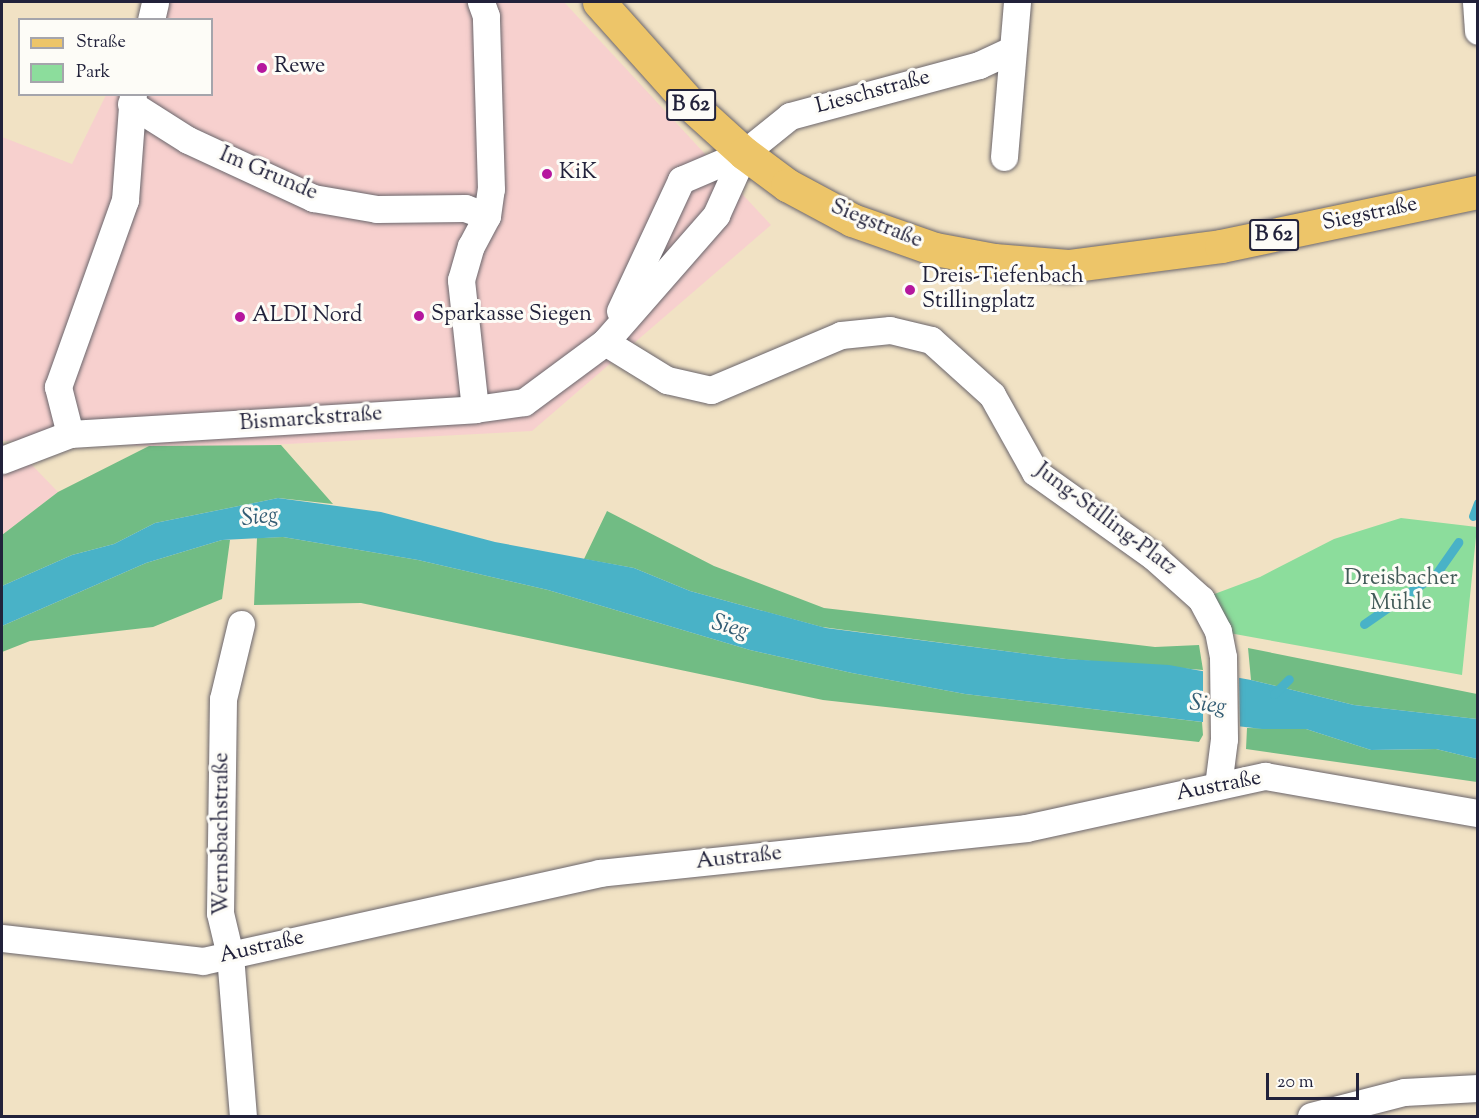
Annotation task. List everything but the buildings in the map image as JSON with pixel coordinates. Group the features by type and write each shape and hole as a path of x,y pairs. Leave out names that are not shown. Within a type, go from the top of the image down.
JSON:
{"main road":[{"name":"Siegstraße","path":"599,2 691,105 744,153 788,185 852,220 934,249 994,260 1068,266 1221,246 1478,192"}],"street":[{"path":"151,18 155,2"},
{"path":"476,410 461,280 471,246 487,216 490,154 486,16 481,2"},
{"path":"1004,157 1011,50 1017,2"},
{"path":"1476,2 1478,31"},
{"name":"Lieschstraße","path":"744,153 790,116 979,65 1011,50"},
{"path":"70,434 58,387 125,200 132,99"},
{"name":"Im Grunde","path":"132,99 188,140 313,198 377,209 465,208 487,216"},
{"name":"Bismarckstraße","path":"605,342 681,180 744,153"},
{"name":"Bismarckstraße","path":"2,460 70,434 476,410 524,402 605,342 716,214 744,153"},
{"name":"Jung-Stilling-Platz","path":"605,342 667,380 711,390 841,335 890,330 931,340 992,395 1035,472 1184,580 1201,599 1218,631 1223,657 1224,739 1218,786"},
{"name":"Wernsbachstraße","path":"241,624 223,699 220,913 230,955 243,1116"},
{"name":"Austraße","path":"2,938 203,961 599,873 1026,828 1265,776 1478,813"},
{"path":"1311,1116 1404,1092 1478,1088"}],"shaded area":[{"path":"150,2 564,2 771,225 532,431 214,448 2,441 2,137 72,164 106,96 213,96 213,18 142,18"},
{"path":"30,463 58,492 2,535 2,475"}],"green space":[{"path":"281,445 333,504 278,498 155,523 114,544 72,555 2,586 2,535 58,492 149,446"},
{"path":"607,511 714,566 824,608 1155,647 1199,645 1203,670 1066,659 822,627 690,591 634,568 584,559"},
{"name":"Dreisbacher Mühle","path":"1401,518 1477,527 1462,675 1218,631 1201,599 1260,577 1334,539"},
{"path":"283,537 418,560 548,590 750,650 852,673 965,694 1202,722 1203,735 1199,742 823,700 361,603 254,605 257,538"},
{"path":"222,540 230,540 222,599 153,627 30,641 2,652 2,626 146,563"},
{"path":"1248,648 1477,694 1477,719 1354,705 1251,680"},
{"path":"1247,728 1306,729 1371,750 1436,749 1477,759 1477,782 1246,749"}],"water":[{"name":"Sieg","path":"278,498 381,512 495,542 634,568 690,591 826,628 1066,659 1169,665 1251,680 1354,705 1477,719 1477,759 1436,749 1371,750 1306,729 1262,729 965,694 852,673 750,650 548,590 418,560 283,537 222,540 146,563 2,626 2,586 72,555 114,544 155,523"}],"pier":[{"path":"1203,668 1239,675 1240,730 1203,725"}],"waterway":[{"path":"1473,516 1478,503"},
{"path":"1364,624 1436,574 1458,542"},
{"path":"1274,694 1289,679"}],"place":[{"name":"Rewe","path":"262,68"},
{"name":"KiK","path":"547,174"},
{"name":"Dreis-Tiefenbach Stillingplatz","path":"910,290"},
{"name":"Sparkasse Siegen","path":"419,316"},
{"name":"ALDI Nord","path":"240,317"}]}
